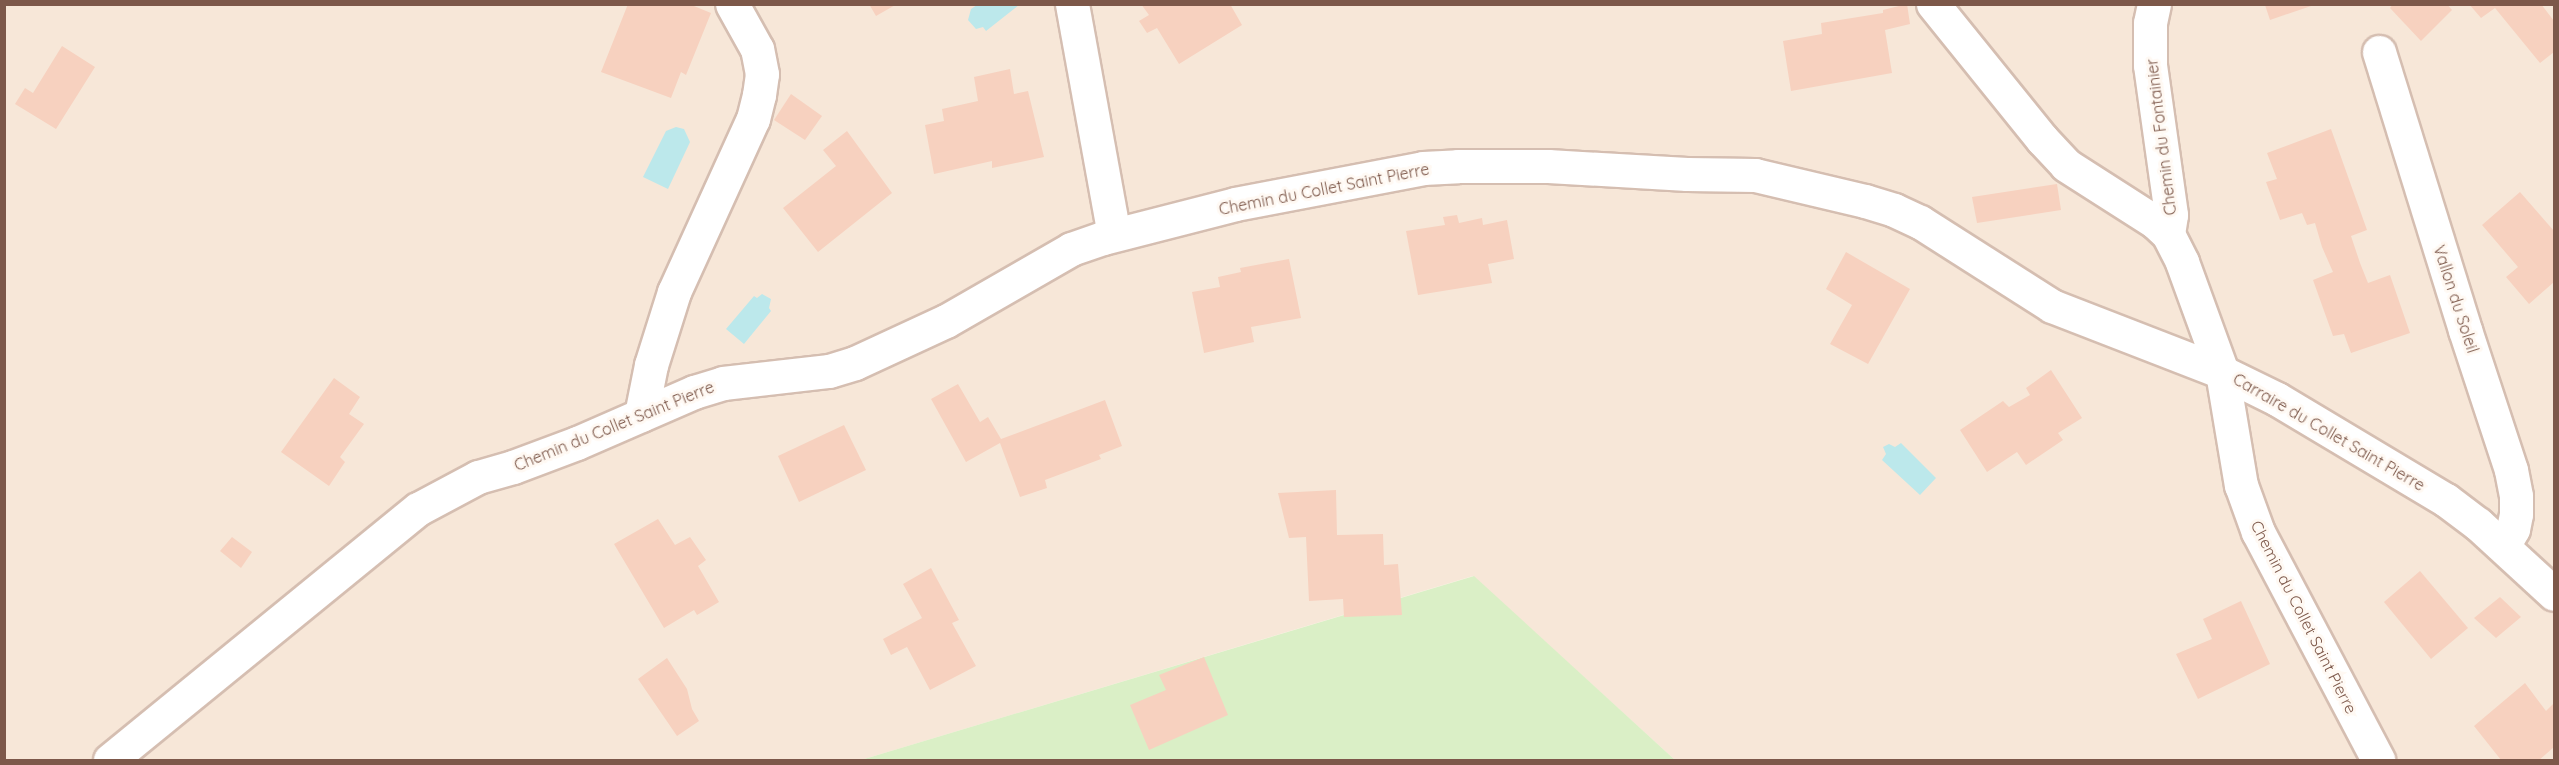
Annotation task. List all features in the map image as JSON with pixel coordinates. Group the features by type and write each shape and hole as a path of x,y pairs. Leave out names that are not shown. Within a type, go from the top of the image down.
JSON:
{"street":[{"path":"641,415 651,365 674,292 749,128 759,95 762,74 757,49 732,4"},
{"path":"1072,4 1114,234"},
{"name":"Carraire du Collet Saint Pierre","path":"1933,4 2042,139 2066,165 2155,222 2168,234 2175,244 2222,372 2277,399 2446,500 2504,546 2554,594"},
{"name":"Chemin du Fontainier","path":"2154,4 2150,23 2150,65 2171,215 2168,234"},
{"name":"Vallon du Soleil","path":"2379,52 2511,470 2516,496 2516,514 2513,529 2504,546"},
{"name":"Chemin du Collet Saint Pierre","path":"110,760 418,509 478,477 545,455 694,392 723,383 830,371 855,363 946,321 1071,249 1114,234 1235,204 1423,168 1548,166 1687,174 1755,175 1894,210 1947,238 2052,306 2222,372 2241,485 2258,532 2378,760"}],"shaded area":[{"path":"4,5 2554,5 2554,760 1675,760 1473,576 861,760 5,760"}],"green space":[{"path":"1474,576 1675,760 861,760"}],"water":[{"path":"977,5 1019,5 986,31 983,27 976,29 968,20 971,9"},
{"path":"676,127 684,129 690,142 668,189 643,177 666,131"},
{"path":"762,294 771,299 769,308 771,311 744,344 726,329 754,296 757,298"},
{"path":"1901,443 1936,478 1920,495 1882,460 1886,454 1883,447 1889,444 1895,447"}],"building":[{"path":"628,4 689,4 711,13 686,75 681,72 671,98 601,72"},
{"path":"869,4 897,4 876,16"},
{"path":"1141,4 1230,4 1242,25 1179,64 1157,28 1147,33 1139,21 1149,15"},
{"path":"1907,4 1910,24 1885,30 1892,73 1791,91 1783,41 1822,34 1821,23 1883,13 1883,10"},
{"path":"2393,4 2447,4 2452,10 2421,41 2390,8"},
{"path":"2469,4 2541,4 2554,21 2554,52 2540,63 2495,8 2481,18"},
{"path":"2265,5 2314,5 2270,20"},
{"path":"62,46 95,67 56,129 15,104 25,88 33,93"},
{"path":"1010,69 1014,94 1028,91 1044,157 992,168 992,161 934,174 925,125 944,121 942,109 978,101 974,77"},
{"path":"791,94 822,116 805,140 774,120"},
{"path":"2331,129 2367,230 2351,236 2360,263 2368,283 2390,275 2410,333 2351,353 2344,334 2333,336 2313,280 2333,272 2315,223 2307,225 2302,213 2280,220 2266,182 2277,179 2267,153"},
{"path":"847,131 892,193 818,252 783,208 836,166 823,150"},
{"path":"2057,184 2061,210 1977,223 1972,197"},
{"path":"2520,192 2554,231 2554,282 2529,304 2506,277 2518,267 2482,225"},
{"path":"1457,215 1459,223 1482,218 1483,225 1507,220 1514,259 1488,264 1492,283 1418,295 1406,231 1445,225 1443,217"},
{"path":"1846,252 1910,289 1868,364 1830,344 1852,305 1826,289"},
{"path":"1289,259 1301,318 1251,327 1254,342 1204,353 1192,292 1220,287 1218,277 1241,272 1240,268"},
{"path":"2051,370 2082,418 2058,433 2063,440 2026,465 2017,452 1987,472 1960,430 2003,401 2009,407 2030,395 2026,388"},
{"path":"334,378 360,397 349,414 364,424 340,457 345,462 329,486 281,452"},
{"path":"958,384 980,422 988,417 1001,439 1105,400 1122,446 1099,455 1101,459 1045,480 1047,488 1020,497 1000,443 966,462 931,399"},
{"path":"844,425 866,470 799,502 778,456"},
{"path":"1336,490 1337,535 1383,534 1384,565 1398,564 1402,615 1344,617 1343,599 1309,601 1306,537 1289,538 1278,493"},
{"path":"658,519 675,545 690,537 706,560 698,566 719,602 697,615 694,610 664,628 614,544"},
{"path":"232,537 252,552 241,568 220,551"},
{"path":"931,568 959,620 952,623 976,666 930,690 907,647 891,655 883,639 922,618 903,584"},
{"path":"2420,571 2468,628 2431,659 2384,602"},
{"path":"2500,597 2521,617 2496,638 2474,618"},
{"path":"2241,601 2270,664 2198,699 2176,654 2212,639 2203,619"},
{"path":"1204,657 1228,715 1149,750 1130,705 1166,690 1159,675"},
{"path":"667,658 687,689 692,709 699,721 677,736 638,679"},
{"path":"2525,683 2546,711 2554,703 2554,747 2539,760 2501,760 2474,726"}]}
